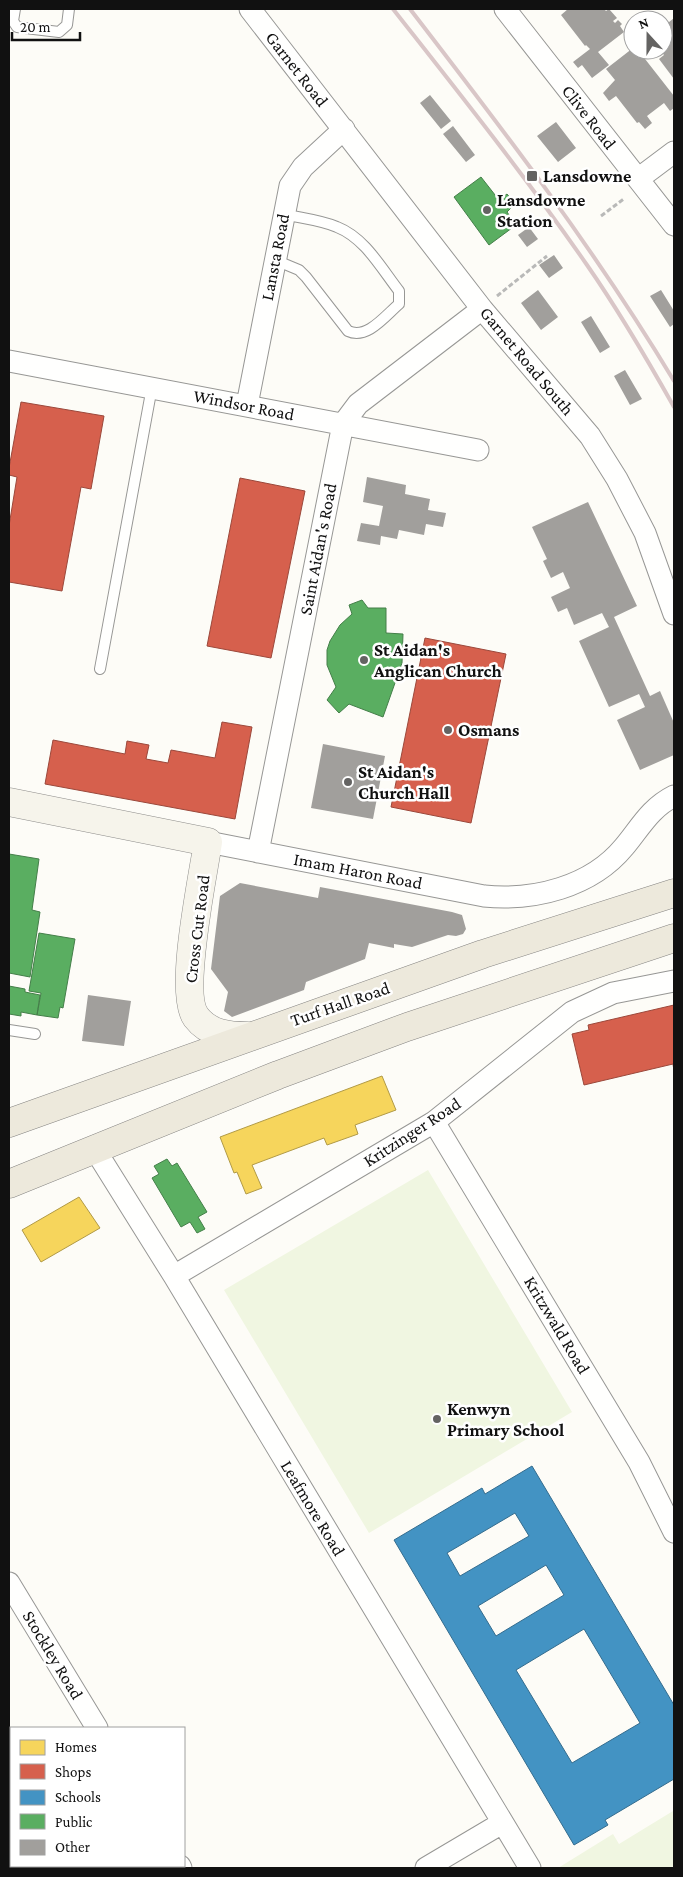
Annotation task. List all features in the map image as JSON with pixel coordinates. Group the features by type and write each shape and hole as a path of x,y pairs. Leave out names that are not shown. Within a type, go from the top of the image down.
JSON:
{"main road":[{"name":"Turf Hall Road","path":"9,1123 248,1036 482,954 674,893"},
{"path":"9,1184 278,1075 495,996 674,938"}],"street":[{"name":"Garnet Road","path":"250,9 344,129"},
{"name":"Clive Road","path":"505,9 634,187 674,225"},
{"name":"Lansta Road","path":"247,405 286,197 295,178 303,167 344,129"},
{"name":"Garnet Road South","path":"344,129 482,309 557,396 604,456 645,533 674,614"},
{"path":"634,187 674,152"},
{"name":"Saint Aidan's Road","path":"258,852 343,424 358,404 482,309"},
{"name":"Windsor Road","path":"9,361 478,450"},
{"name":"Imam Haron Road","path":"9,802 500,898 537,895 572,884 598,871 625,846 650,813 674,796"},
{"name":"Cross Cut Road","path":"208,842 189,974 191,1008 203,1024 214,1031 226,1036 248,1036"},
{"name":"Kritzinger Road","path":"174,1276 434,1122 572,1012 613,993 674,981"},
{"name":"Kritzwald Road","path":"434,1122 639,1462 674,1532"},
{"name":"Leafmore Road","path":"94,1148 174,1276 530,1868"},
{"name":"Stockley Road","path":"9,1583 96,1727"},
{"path":"426,1868 502,1823"}],"lane":[{"path":"15,9 13,21 18,28 59,32 67,25 69,9"},
{"path":"274,260 299,270 348,330 356,334 366,332 399,304 399,291 362,243 350,233 336,226 283,214"},
{"path":"100,669 152,387"},
{"path":"9,1030 35,1034"}],"path":[{"path":"601,216 634,187"},
{"path":"482,309 533,265 547,256"}],"green space":[{"path":"428,1170 572,1412 369,1533 224,1290"},
{"path":"673,1811 674,1868 558,1868 613,1834 619,1844"}],"building: Homes":[{"path":"382,1076 396,1110 355,1125 358,1134 327,1145 324,1138 252,1165 262,1188 246,1194 237,1172 234,1173 220,1137"},
{"path":"79,1197 100,1228 41,1262 22,1230"}],"building: Shops":[{"path":"21,402 104,416 91,489 81,487 62,591 9,582 9,526 17,477 9,475 9,468"},
{"path":"240,478 305,491 271,658 207,646"},
{"name":"Osmans","path":"425,638 506,654 471,823 391,807"},
{"path":"222,722 252,727 235,819 45,784 53,740 125,754 127,741 149,745 146,759 168,763 171,750 215,758"},
{"path":"674,1005 674,1071 673,1064 584,1085 572,1034 589,1030 588,1025"}],"building: Schools":[{"path":"532,1466 674,1705 674,1779 605,1820 608,1825 574,1845 394,1540 482,1488 485,1494","holes":["515,1513 529,1536 460,1576 447,1553","546,1565 564,1595 496,1636 478,1606","584,1629 640,1723 572,1763 516,1670"]}],"building: Public":[{"name":"Lansdowne Station","path":"481,177 499,200 507,194 515,204 507,212 516,225 489,245 454,197"},
{"name":"St Aidan's Anglican Church","path":"362,600 368,608 386,608 386,633 403,634 402,663 383,717 349,704 339,713 327,700 336,687 327,665 327,650 330,641 340,625 352,614 349,605"},
{"path":"9,854 39,859 32,910 40,912 30,977 9,973"},
{"path":"39,933 75,939 63,1008 60,1007 58,1018 37,1015 41,993 29,991"},
{"path":"9,986 25,989 25,992 40,995 37,1015 21,1012 21,1016 9,1014"},
{"path":"167,1159 172,1166 177,1163 207,1212 198,1217 205,1229 197,1233 190,1222 181,1227 152,1178 159,1174 154,1166"}],"building: Other":[{"path":"568,9 604,9 606,11 609,9 617,18 613,21 615,23 618,20 622,24 620,26 623,33 598,52 609,65 592,78 582,65 578,68 573,62 590,49 585,46 561,15"},
{"path":"673,19 674,79 660,60 673,60"},
{"path":"623,56 623,60 646,60 674,96 674,108 670,111 664,103 647,116 652,123 645,129 639,122 637,123 616,96 609,101 603,93 615,80 606,69"},
{"path":"430,95 451,121 441,129 420,103"},
{"path":"556,122 576,148 558,162 537,136"},
{"path":"453,126 475,155 466,162 443,134"},
{"path":"529,227 538,239 527,247 518,235"},
{"path":"554,255 563,268 549,278 539,265"},
{"path":"538,290 558,317 541,330 521,303"},
{"path":"661,290 674,311 674,324 670,327 650,296"},
{"path":"591,316 610,347 600,353 581,322"},
{"path":"625,370 642,399 630,405 614,376"},
{"path":"367,477 406,485 405,494 430,499 428,510 446,513 443,527 426,524 424,535 399,530 397,539 381,536 380,545 357,541 361,523 379,526 383,506 363,502"},
{"path":"588,502 637,606 614,617 650,696 660,691 674,723 674,755 640,770 617,720 645,707 639,694 609,707 579,641 609,627 602,613 574,625 567,608 558,612 551,597 570,588 563,572 551,578 543,561 547,559 532,527"},
{"name":"St Aidan's Church Hall","path":"323,744 385,756 373,819 311,808"},
{"path":"240,883 318,898 320,887 452,912 462,915 466,929 463,934 456,936 448,935 412,947 394,944 394,948 369,943 365,959 306,982 304,990 232,1017 224,1011 228,992 211,969 220,896"},
{"path":"88,995 131,1001 124,1046 82,1041"}],"railway":[{"path":"393,9 564,232 599,282 674,407"},
{"path":"410,9 514,145 580,237 644,332 674,381"}],"place":[{"name":"Lansdowne","path":"532,176"},
{"name":"Lansdowne Station","path":"487,210"},
{"name":"St Aidan's Anglican Church","path":"364,660"},
{"name":"Osmans","path":"448,730"},
{"name":"St Aidan's Church Hall","path":"348,782"},
{"name":"Kenwyn Primary School","path":"437,1419"}]}
